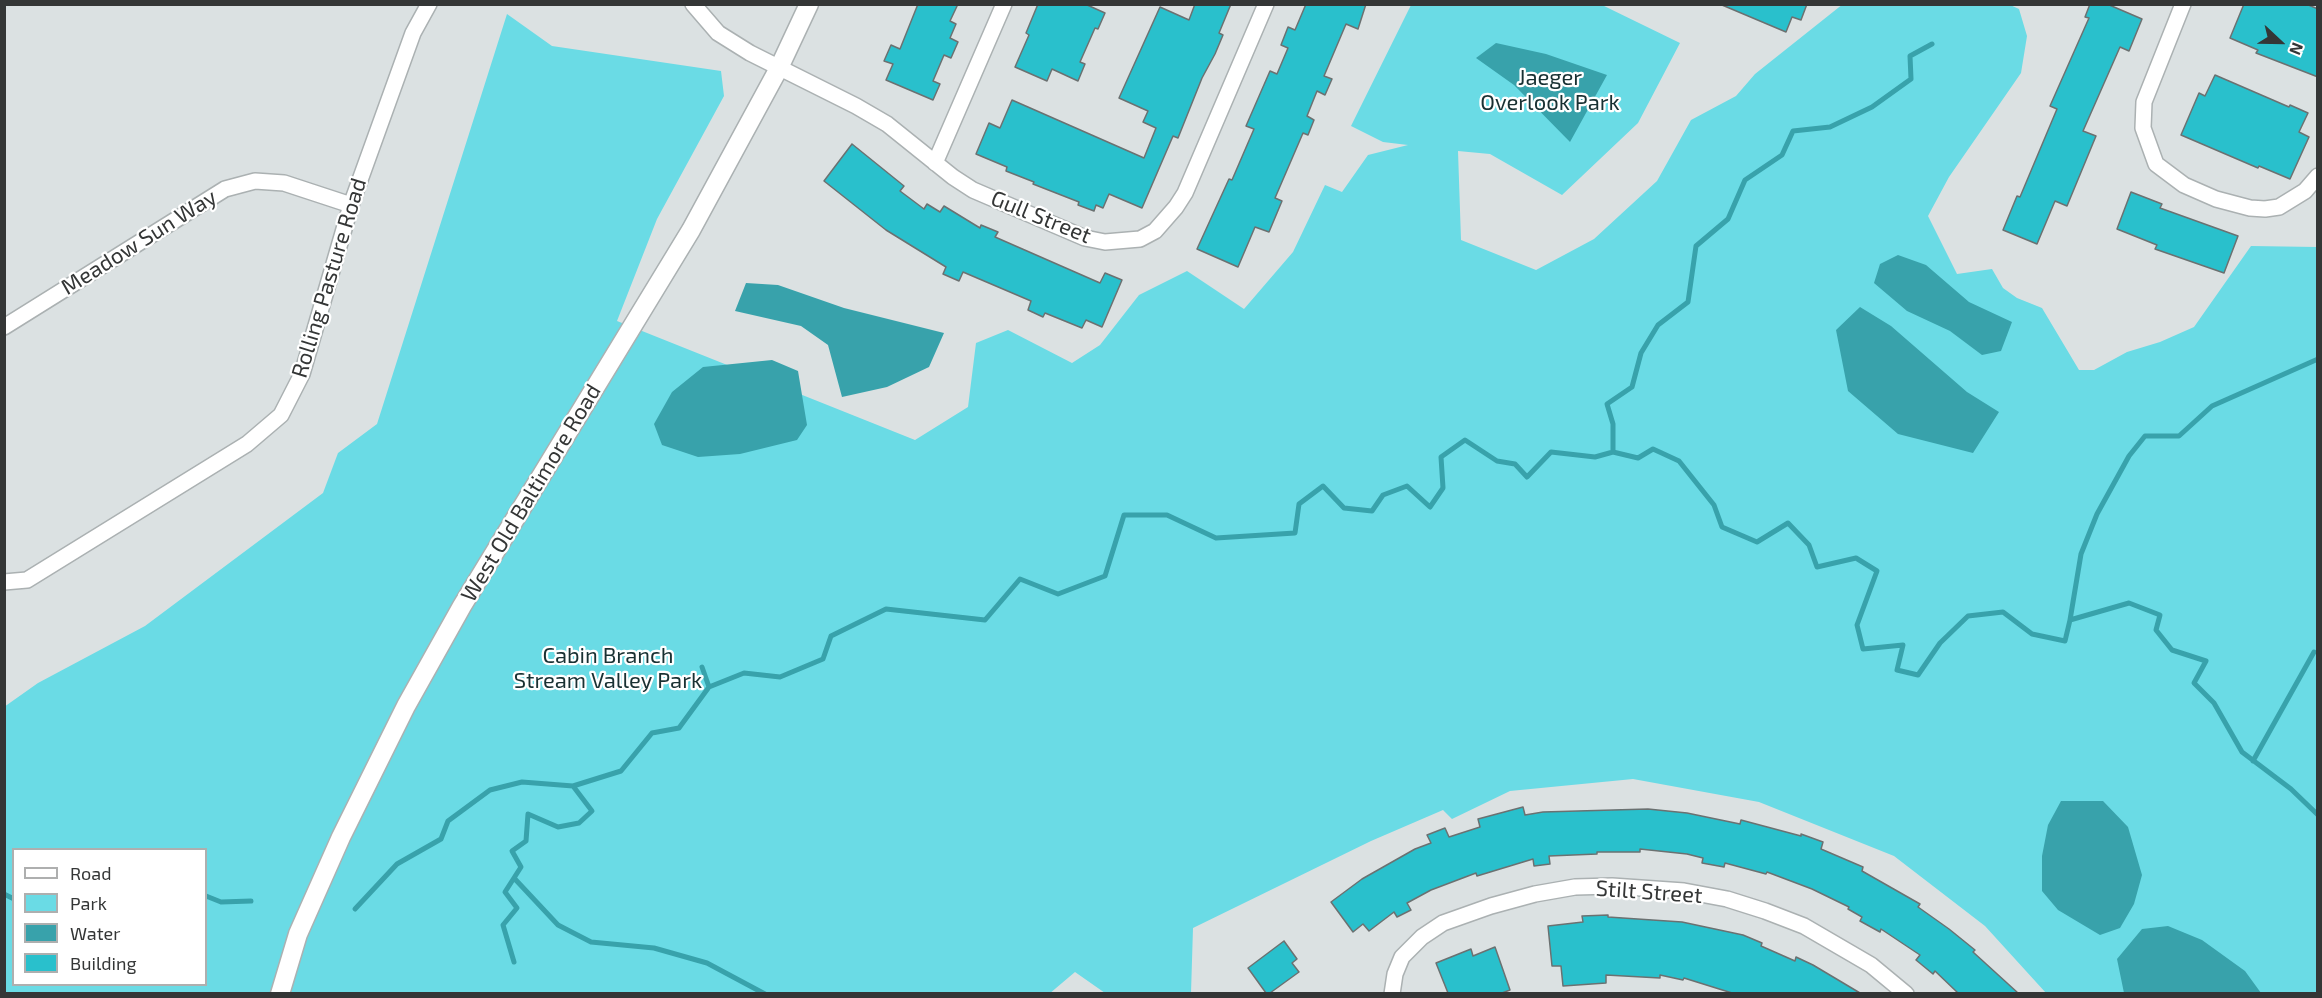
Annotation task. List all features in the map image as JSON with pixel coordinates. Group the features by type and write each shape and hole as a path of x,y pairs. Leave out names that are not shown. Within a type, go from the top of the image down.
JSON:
{"street":[{"name":"Rolling Pasture Road","path":"4,582 27,580 248,444 281,415 302,374 351,205 412,33 429,4"},
{"name":"Gull Street","path":"693,4 718,33 779,68 887,124 973,190 1085,238 1105,242 1140,239 1155,231 1167,220 1185,193 1266,4"},
{"name":"West Old Baltimore Road","path":"280,993 298,934 341,837 406,706 462,606 691,230 779,68 809,4"},
{"path":"935,163 1004,4"},
{"path":"2183,4 2144,102 2143,128 2156,164 2184,185 2216,199 2257,209 2279,207 2292,201 2305,192 2318,176"},
{"name":"Meadow Sun Way","path":"4,327 225,189 255,181 284,183 351,205"},
{"name":"Stilt Street","path":"1392,993 1395,974 1402,957 1412,946 1443,923 1535,894 1575,887 1612,886 1684,891 1727,899 1765,911 1804,926 1871,965 1906,993"}],"green space":[{"name":"Cabin Branch Stream Valley Park","path":"1843,4 2008,4 2019,9 2027,36 2021,73 1949,177 1928,216 1957,274 1992,269 2003,288 2017,298 2042,308 2079,370 2094,370 2127,352 2160,342 2194,327 2251,246 2317,247 2317,993 2046,993 1985,926 1894,856 1759,802 1633,779 1510,791 1452,819 1443,810 1371,841 1193,928 1191,993 1105,993 1075,972 1049,994 5,993 4,707 38,683 145,626 323,493 338,453 377,424 507,14 552,46 721,71 724,96 657,219 617,321 915,440 968,407 976,343 1008,330 1072,363 1100,345 1139,295 1187,271 1244,309 1293,252 1325,185 1342,192 1368,155 1408,145 1383,142 1351,126 1411,5 1602,5 1680,43 1638,123 1562,195 1490,154 1458,151 1461,240 1536,270 1594,239 1657,181 1691,120 1736,96 1755,74"}],"water":[{"path":"1496,43 1546,54 1607,75 1570,142 1514,85 1476,58"},
{"path":"1898,255 1926,265 1969,302 2012,322 2001,351 1982,355 1950,331 1907,311 1874,283 1880,264"},
{"path":"746,283 778,285 844,308 944,333 929,367 887,387 842,397 828,345 801,326 735,311"},
{"path":"1860,307 1891,326 1967,392 1999,412 1973,453 1898,434 1848,391 1836,330"},
{"path":"772,360 798,371 807,425 797,440 740,454 698,457 662,445 654,424 672,392 703,367"},
{"path":"2061,801 2103,801 2128,827 2142,875 2134,904 2120,928 2100,935 2058,910 2042,891 2042,856 2048,825"},
{"path":"2168,926 2202,940 2245,971 2261,993 2124,993 2117,959 2142,929"}],"building":[{"path":"918,4 958,4 950,21 956,24 950,38 958,42 951,58 944,55 933,81 940,84 933,100 886,80 893,64 884,61 891,45 900,49"},
{"path":"1038,4 1085,4 1105,13 1098,29 1095,28 1080,62 1085,64 1078,81 1052,69 1047,81 1015,67 1029,35 1026,33"},
{"path":"1195,4 1231,4 1219,33 1223,35 1215,54 1202,78 1178,138 1173,136 1142,208 1109,194 1103,208 1096,205 1094,211 1078,205 1079,202 1006,171 1007,167 976,154 989,123 1000,128 1012,100 1144,158 1156,128 1143,122 1148,111 1119,98 1160,7 1189,20"},
{"path":"1306,4 1366,4 1358,29 1346,24 1324,76 1332,79 1325,95 1317,91 1307,116 1314,120 1308,135 1303,133 1275,198 1282,201 1269,232 1255,227 1238,267 1197,249 1229,179 1232,180 1254,129 1246,126 1270,71 1277,74 1288,48 1281,45 1288,27 1295,30"},
{"path":"1807,4 1801,20 1792,17 1786,32 1722,5"},
{"path":"2090,4 2107,4 2142,19 2129,51 2120,47 2083,131 2096,136 2067,206 2055,201 2037,244 2003,230 2017,196 2020,197 2057,109 2050,106 2089,18 2085,17"},
{"path":"2244,4 2306,4 2318,9 2318,77 2256,53 2258,50 2230,38"},
{"path":"2215,75 2308,113 2299,132 2309,137 2290,179 2181,135 2199,93 2205,96"},
{"path":"852,144 904,186 900,191 924,209 927,204 940,212 944,206 980,228 981,225 998,232 995,237 1100,283 1105,273 1122,280 1102,327 1086,320 1082,328 1045,313 1043,317 1028,310 1031,301 963,272 959,281 943,274 946,267 886,230 824,181"},
{"path":"2131,192 2162,204 2160,208 2238,236 2224,273 2155,249 2157,245 2117,229"},
{"path":"1523,807 1525,815 1543,812 1648,809 1687,813 1740,824 1741,820 1801,836 1801,834 1823,842 1821,849 1863,867 1862,871 1920,904 1918,907 1975,950 1973,952 2018,993 1958,993 1935,971 1933,974 1916,960 1920,955 1881,929 1880,932 1860,921 1862,917 1848,909 1849,907 1812,889 1767,872 1766,874 1725,863 1724,867 1702,863 1703,858 1687,854 1640,849 1640,852 1597,852 1597,854 1549,856 1550,864 1534,866 1533,859 1477,876 1476,873 1431,890 1407,903 1411,910 1397,917 1394,912 1369,931 1363,924 1353,932 1331,902 1362,879 1415,849 1431,843 1427,835 1445,828 1449,837 1480,827 1478,819"},
{"path":"1608,915 1608,917 1682,922 1743,935 1795,961 1796,957 1813,965 1860,993 1732,993 1684,978 1683,980 1660,975 1660,978 1606,975 1606,983 1563,986 1561,966 1552,966 1548,926 1583,922 1582,916"},
{"path":"1284,941 1297,959 1292,963 1299,972 1270,993 1266,993 1248,968"},
{"path":"1495,947 1510,990 1502,993 1448,993 1436,963 1471,949 1473,956"}],"waterway":[{"path":"355,909 397,864 441,839 448,821 490,790 522,782 573,786 621,771 652,733 679,728 709,687 744,673 780,677 823,659 831,636 886,609 985,620 1020,579 1058,594 1105,576 1124,515 1167,515 1216,538 1295,533 1299,504 1323,486 1344,508 1372,511 1383,495 1407,486 1430,507 1443,488 1441,457 1465,440 1497,461 1515,464 1527,477 1551,452 1595,457 1613,452 1613,424 1607,404 1632,387 1641,353 1658,325 1688,302 1696,246 1728,219 1745,180 1782,155 1793,131 1830,127 1872,107 1911,79 1910,56 1932,44"},
{"path":"2070,620 2081,554 2097,514 2129,456 2145,436 2179,436 2212,406 2318,359"},
{"path":"1613,452 1638,458 1653,449 1679,461 1714,505 1722,527 1757,542 1788,523 1809,545 1817,567 1856,558 1877,571 1857,625 1863,649 1903,645 1897,670 1918,675 1940,643 1968,616 2003,612 2032,634 2065,641 2070,620 2129,603 2160,615 2156,630 2172,650 2206,661 2194,683 2214,703 2242,752 2291,789 2318,815"},
{"path":"2253,761 2314,652"},
{"path":"702,667 709,687"},
{"path":"514,962 503,925 517,908 505,892 521,867 512,851 526,841 528,814 558,827 579,823 592,811 573,786"},
{"path":"514,878 558,925 591,942 654,948 707,963 765,994"},
{"path":"4,894 12,898"},
{"path":"207,896 221,902 251,901"}],"park label":[{"name":"Jaeger Overlook Park","path":"1550,90"}]}
